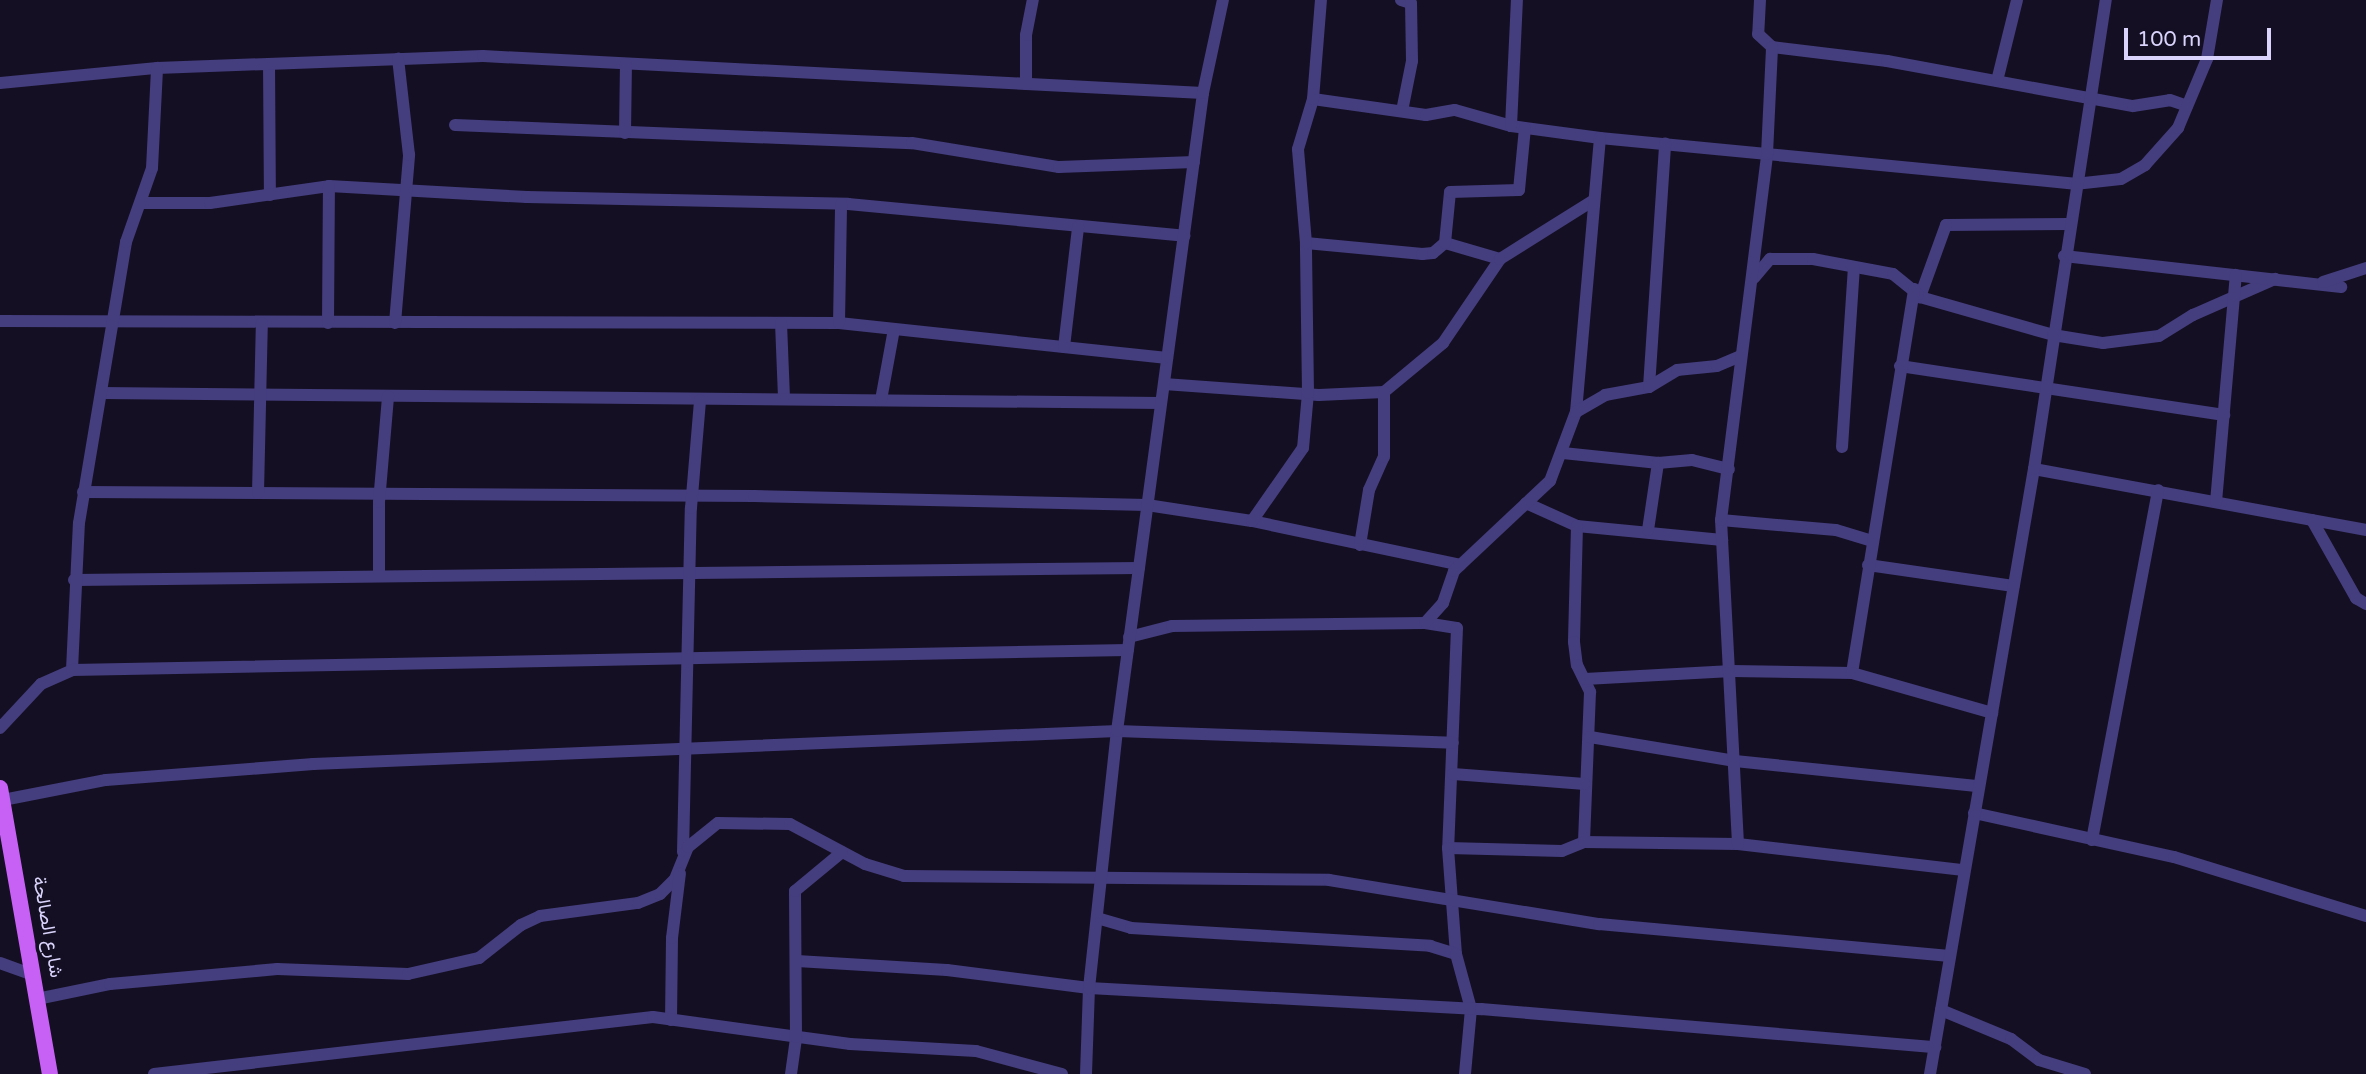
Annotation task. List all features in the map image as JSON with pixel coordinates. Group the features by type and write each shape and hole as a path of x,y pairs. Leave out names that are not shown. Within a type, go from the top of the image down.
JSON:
{"main road":[{"name":"شارع الصالحة","path":"1,794 50,1074"}],"street":[{"path":"1026,84 1026,35 1033,0"},
{"path":"1086,1074 1089,988 1128,643 1203,93 1223,0"},
{"path":"1252,521 1303,448 1308,393 1306,243 1298,149 1313,99 1321,0"},
{"path":"1401,0 1411,3 1412,61 1402,111"},
{"path":"1511,126 1517,0"},
{"path":"1759,0 1758,34 1772,47 1800,47 2133,106 2170,100 2187,106"},
{"path":"1997,81 2017,0"},
{"path":"1930,1074 2034,469 2088,99 2106,0"},
{"path":"1313,99 1426,115 1455,110 1511,126 1600,138 2075,184 2121,179 2144,165 2178,128 2207,59 2217,0"},
{"path":"1738,844 1721,520 1740,356 1754,278 1767,154 1772,47"},
{"path":"0,83 158,68 484,57 1203,93"},
{"path":"395,323 409,155 398,60"},
{"path":"270,64 270,195"},
{"path":"625,133 626,64"},
{"path":"72,670 74,580 83,492 126,242 142,203 152,168 158,68"},
{"path":"455,125 912,142 1059,167 1194,162"},
{"path":"1306,243 1433,253 1445,243 1450,192 1519,190 1525,128"},
{"path":"1425,623 1443,603 1460,565 1550,481 1563,453 1576,412 1600,138"},
{"path":"1649,387 1665,144"},
{"path":"328,323 329,186"},
{"path":"142,203 210,202 329,186 841,204 1184,236"},
{"path":"1164,384 1308,393 1384,392 1443,343 1500,259 1594,200"},
{"path":"839,323 841,204"},
{"path":"1852,673 1900,366 1917,293 1946,225 2069,223"},
{"path":"1064,347 1078,227"},
{"path":"1445,243 1500,259"},
{"path":"2064,256 2341,287"},
{"path":"1754,278 1770,259 1813,259 1893,274 1917,293 2053,335 2103,343 2159,336 2275,279"},
{"path":"1842,447 1854,268"},
{"path":"2317,284 2366,268"},
{"path":"2216,502 2236,275"},
{"path":"0,321 839,323 1167,358"},
{"path":"258,493 262,323"},
{"path":"781,323 784,400"},
{"path":"881,400 894,329"},
{"path":"1576,412 1605,395 1649,387 1677,370 1717,366 1740,356"},
{"path":"1900,366 2045,391 2224,415"},
{"path":"1360,545 1369,490 1384,457 1384,392"},
{"path":"101,393 1161,403"},
{"path":"379,575 380,494 388,396"},
{"path":"671,1020 672,938 683,854 692,496 700,400"},
{"path":"1563,453 1658,463 1692,460 1729,468"},
{"path":"1648,530 1658,463"},
{"path":"2034,469 2366,530"},
{"path":"2092,840 2158,490"},
{"path":"83,492 692,496 1147,505 1252,521 1460,565"},
{"path":"1526,503 1577,526 1648,530 1722,540"},
{"path":"1721,520 1836,530 1871,541"},
{"path":"2312,520 2356,597 2366,604"},
{"path":"1577,526 1574,642 1577,665 1585,679 1590,737 1585,784 1584,842"},
{"path":"1868,565 2013,586"},
{"path":"74,580 1139,568"},
{"path":"0,728 41,684 72,670 688,659 1128,643 1172,626 1425,623 1457,628 1448,848 1455,954 1471,1009 1465,1074"},
{"path":"1585,679 1633,673 1852,673 1992,713"},
{"path":"1,794 106,780 313,764 1117,731 1453,743"},
{"path":"1590,737 1735,761 1979,786"},
{"path":"1453,774 1585,784"},
{"path":"1974,813 2174,857 2366,916"},
{"path":"37,999 110,984 277,969 408,974 479,958 530,920 653,898 675,879 683,854 700,833 718,822 790,824 876,869 912,877 1329,880 1599,924 1950,956"},
{"path":"1448,848 1562,851 1584,842 1738,844 1964,870"},
{"path":"791,1074 796,1037 795,891 842,852"},
{"path":"1097,918 1131,928 1430,946 1455,954"},
{"path":"797,961 947,970 1089,988 1471,1009 1935,1047"},
{"path":"0,963 33,975"},
{"path":"1941,1010 2011,1039 2039,1060 2085,1074"},
{"path":"154,1074 653,1017 796,1037 976,1051 1062,1074"}]}
